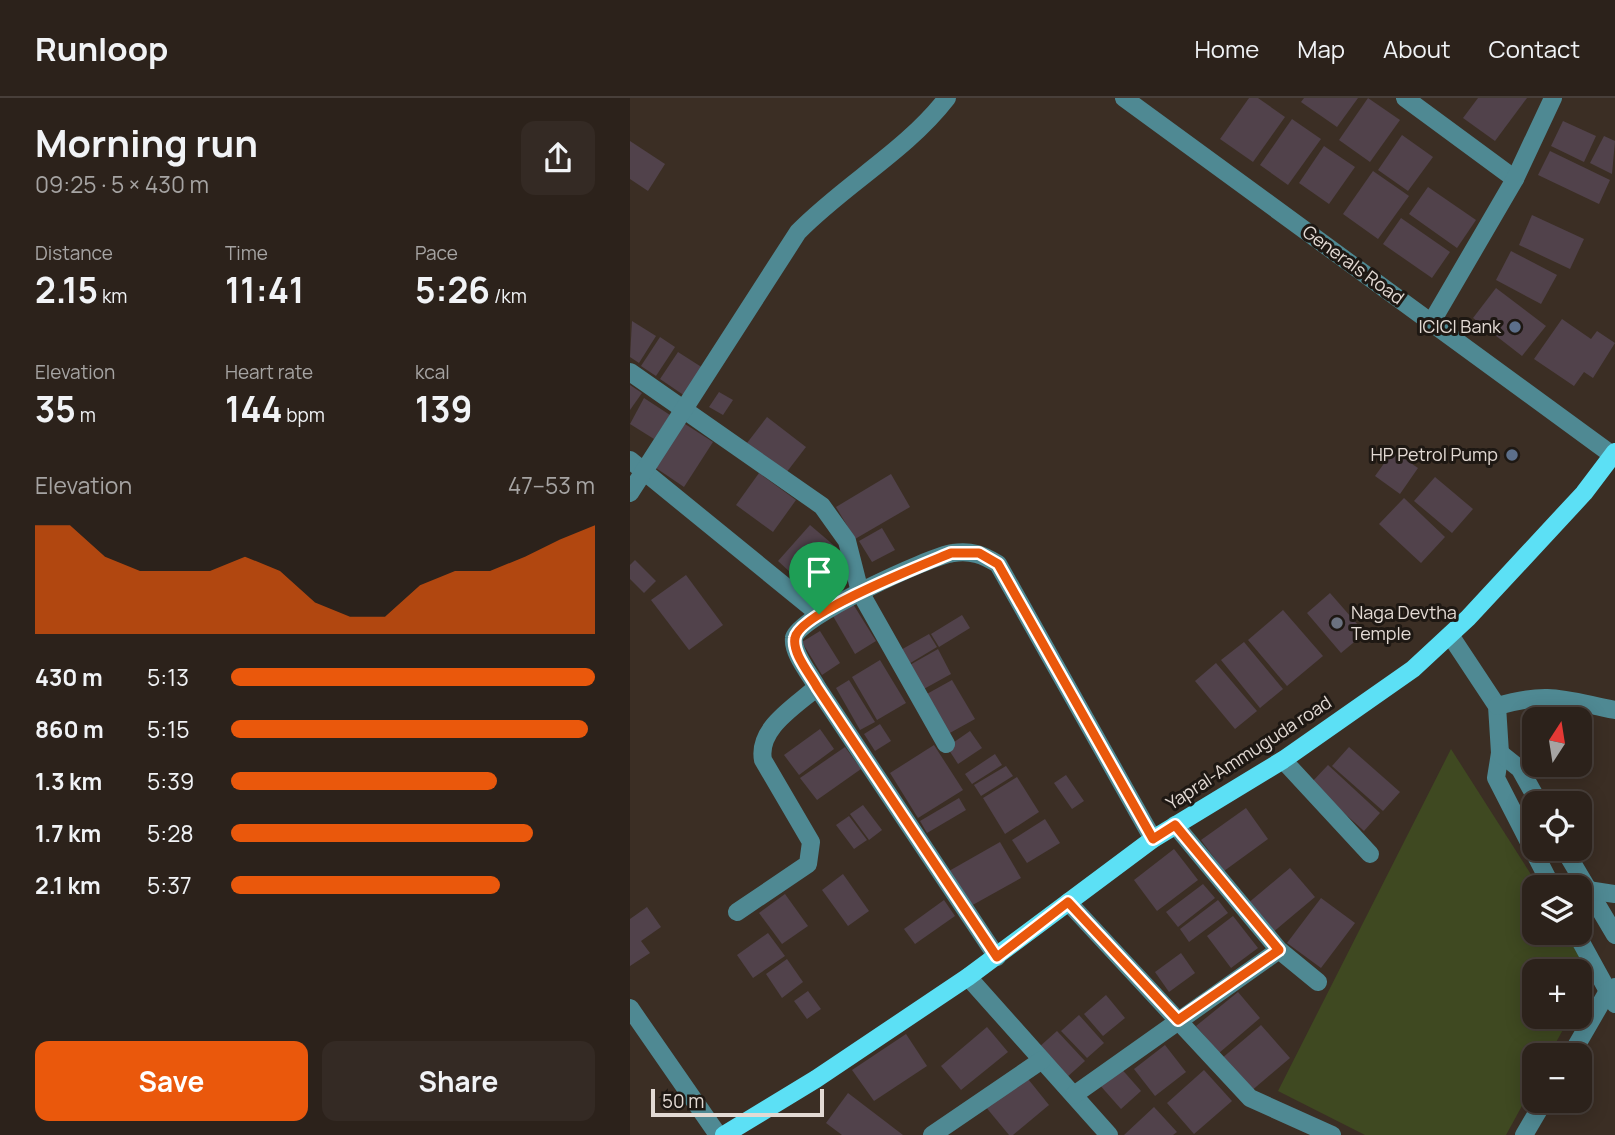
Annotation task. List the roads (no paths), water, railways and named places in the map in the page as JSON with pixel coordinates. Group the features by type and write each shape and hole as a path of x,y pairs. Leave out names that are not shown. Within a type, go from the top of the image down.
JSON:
{"main road":[{"name":"Yapral-Ammuguda road","path":"724,1135 816,1079 968,977 1153,839 1283,761 1413,669 1450,635 1584,493 1614,455"}],"street":[{"path":"630,493 637,465 685,409 798,232 827,202 926,126 947,98"},
{"name":"Generals Road","path":"1124,98 1614,455"},
{"path":"1405,98 1515,179"},
{"path":"1431,323 1515,179 1553,98"},
{"path":"630,372 822,506 847,541 860,592 946,744"},
{"path":"637,465 819,614"},
{"path":"997,957 817,687 796,650 794,639 799,627 860,592 951,553 979,553 998,564 1153,839"},
{"path":"1450,635 1497,706 1500,753 1496,778 1546,875"},
{"path":"737,912 808,864 812,853 811,842 763,760 760,747 765,734 817,687"},
{"path":"1497,706 1535,696 1548,696 1615,710"},
{"path":"1500,753 1520,769 1532,791"},
{"path":"1283,761 1370,854"},
{"path":"1175,825 1279,950 1318,982"},
{"path":"1592,893 1615,894"},
{"path":"1068,902 1250,1098 1332,1135"},
{"path":"1592,903 1615,935"},
{"path":"1579,1043 1613,994 1583,945"},
{"path":"1074,1095 1279,950"},
{"path":"968,977 1109,1135"},
{"path":"630,1008 718,1135"},
{"path":"932,1135 1042,1060"},
{"path":"1524,1135 1537,1113"}],"place":[{"name":"ICICI Bank","path":"1515,327"},
{"name":"HP Petrol Pump","path":"1512,455"},
{"name":"Naga Devtha Temple","path":"1337,623"}]}
